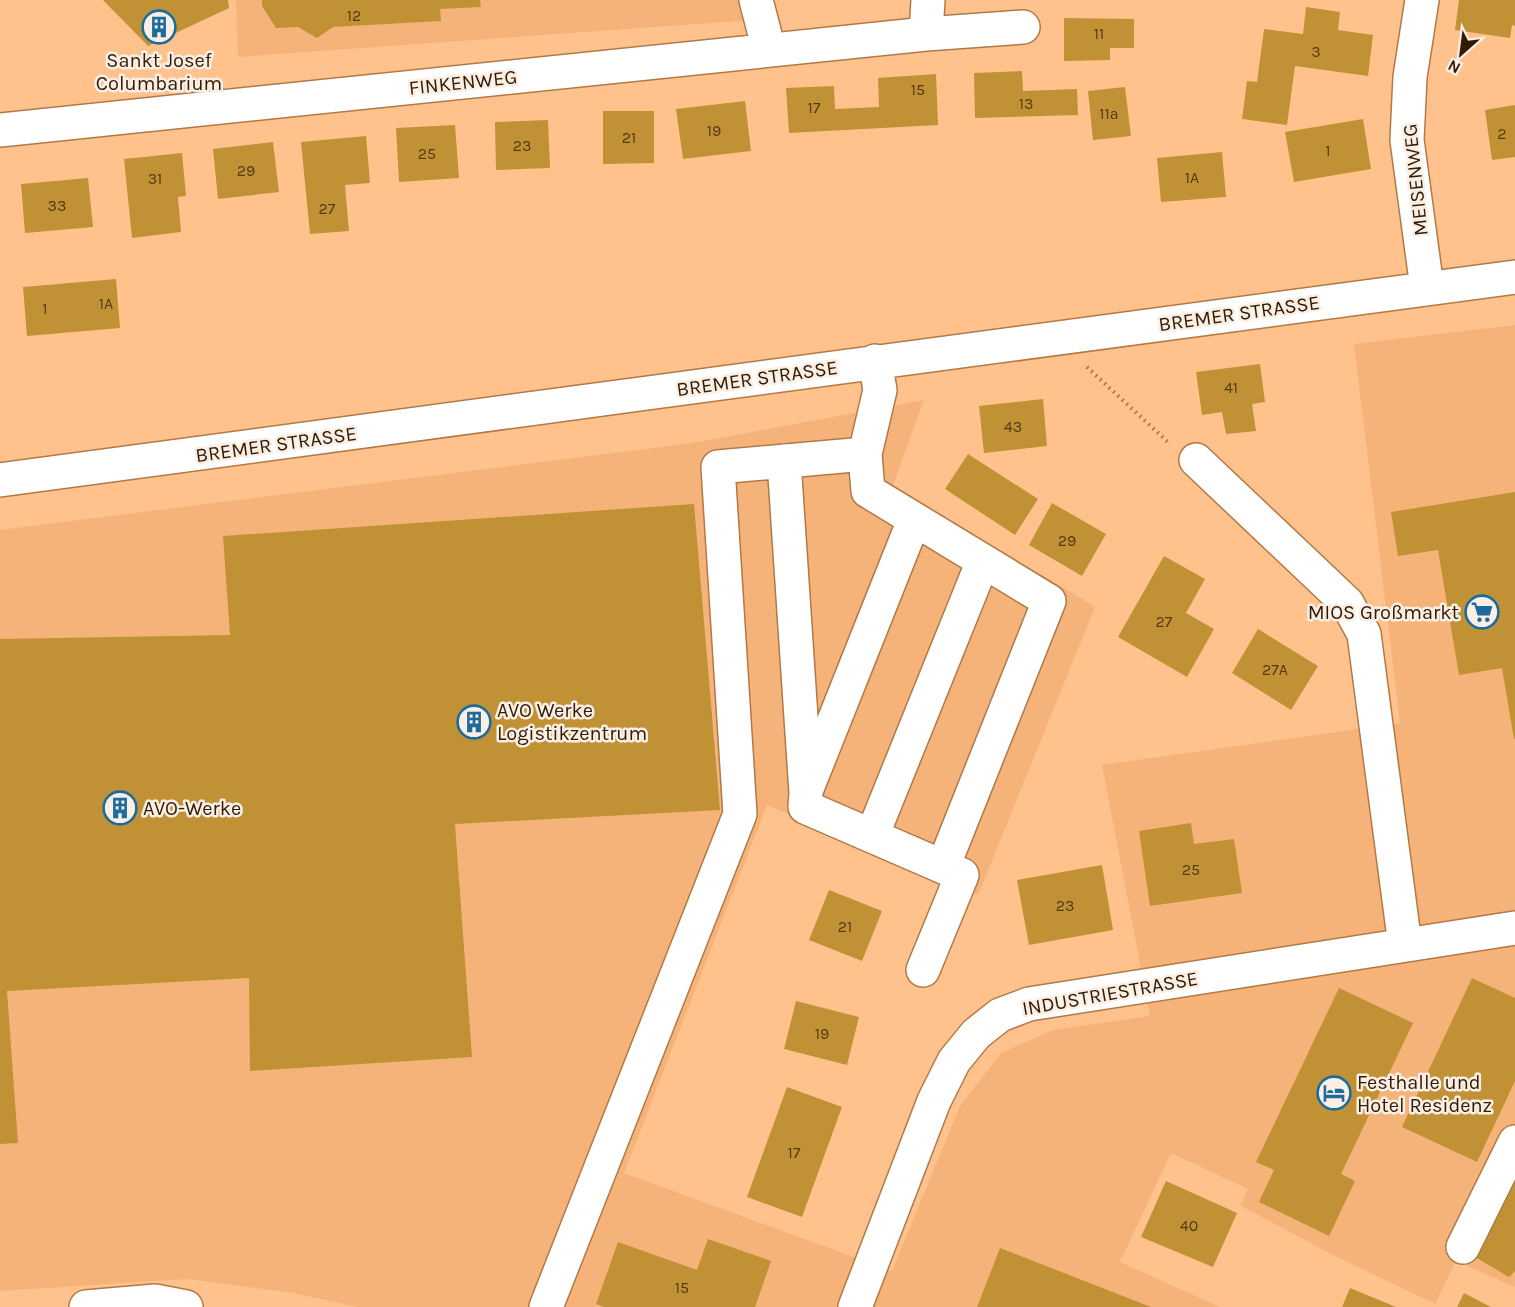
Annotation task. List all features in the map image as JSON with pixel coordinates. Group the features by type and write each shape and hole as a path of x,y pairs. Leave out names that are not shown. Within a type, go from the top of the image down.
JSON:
{"street":[{"path":"756,0 769,50"},
{"path":"926,34 928,0"},
{"name":"MEISENWEG","path":"1422,0 1410,76 1407,140 1426,288"},
{"name":"FINKENWEG","path":"0,130 926,34 1023,27"},
{"name":"BREMER STRASSE","path":"1,470 159,460 875,361 1515,277"},
{"path":"875,361 880,390 865,454 868,491 1049,601 943,867"},
{"path":"546,1307 740,814 718,467 865,454"},
{"path":"1196,460 1347,603 1364,634 1405,945"},
{"path":"784,461 806,793 805,807 962,875 923,970"},
{"path":"806,793 914,520"},
{"path":"872,836 983,561"},
{"name":"INDUSTRIESTRASSE","path":"855,1307 934,1101 954,1061 976,1034 1000,1015 1029,1004 1515,928"},
{"path":"1463,1247 1515,1142"},
{"path":"86,1307 155,1301 186,1307"}],"path":[{"path":"1080,334 1085,365 1180,453 1196,460"}],"shaded area":[{"path":"236,0 745,0 753,20 238,57"},
{"path":"1515,325 1515,1287 1456,1261 1435,1304 1329,1253 1240,1205 1248,1189 1171,1153 1120,1262 1220,1307 357,1307 294,1293 187,1279 0,1291 0,530 693,443 924,400 893,485 1095,607 978,895 767,805 624,1173 892,1271 960,1106 1001,1053 1053,1030 1150,1016 1102,765 1400,723 1354,344"}],"building":[{"name":"Sankt Josef Columbarium","path":"103,0 228,0 229,8 148,46"},
{"path":"262,0 480,0 481,7 440,9 441,21 333,27 317,38 298,27 276,28 262,6"},
{"path":"1459,0 1515,0 1515,26 1512,25 1510,38 1455,30"},
{"path":"1306,7 1340,12 1338,30 1373,35 1368,76 1295,66 1287,125 1242,119 1247,81 1257,82 1264,29 1303,34"},
{"path":"1064,18 1134,19 1134,48 1110,48 1110,60 1064,61"},
{"path":"1022,71 1023,91 1077,89 1078,115 975,118 974,73"},
{"path":"936,74 938,125 789,133 786,88 834,86 835,109 879,107 878,78"},
{"path":"1125,87 1131,136 1093,140 1088,91"},
{"path":"745,101 751,151 683,159 676,109"},
{"path":"1515,105 1515,157 1492,160 1485,110"},
{"path":"603,111 654,111 654,163 603,164"},
{"path":"1363,119 1371,169 1294,182 1285,132"},
{"path":"548,120 550,168 496,170 495,122"},
{"path":"455,125 459,178 399,182 396,128"},
{"path":"366,136 370,183 345,185 349,231 310,234 301,142"},
{"path":"273,142 279,192 218,199 213,149"},
{"path":"1222,152 1226,197 1161,202 1157,158"},
{"path":"182,153 186,196 178,197 181,232 132,238 124,159"},
{"path":"88,178 93,227 25,233 21,184"},
{"path":"116,279 120,328 27,336 23,287"},
{"path":"1260,364 1265,402 1252,404 1256,431 1226,434 1222,412 1202,415 1196,372"},
{"path":"1043,399 1047,446 984,453 979,406"},
{"path":"968,454 1038,499 1015,535 945,489"},
{"name":"MIOS Großmarkt","path":"1515,492 1514,739 1502,668 1459,675 1438,550 1398,556 1391,512"},
{"path":"1052,503 1106,534 1082,576 1029,545"},
{"name":"AVO Werke Logistikzentrum","path":"694,504 720,810 455,824 472,1057 250,1071 249,978 7,991 18,1143 0,1144 0,639 230,635 223,536"},
{"path":"1164,556 1205,579 1186,613 1214,629 1187,677 1118,637"},
{"path":"1258,629 1318,666 1291,710 1232,673"},
{"path":"1191,823 1194,844 1234,839 1242,893 1150,906 1139,831"},
{"path":"1102,865 1113,930 1029,945 1017,880"},
{"path":"829,890 882,911 862,961 809,940"},
{"path":"1472,978 1515,998 1515,1081 1477,1162 1402,1127"},
{"name":"Festhalle und Hotel Residenz","path":"1339,988 1413,1023 1341,1174 1355,1181 1329,1236 1259,1202 1274,1170 1256,1162"},
{"path":"796,1001 859,1017 847,1065 784,1049"},
{"path":"787,1087 842,1107 802,1217 747,1197"},
{"path":"1515,1174 1515,1271 1509,1277 1475,1257"},
{"path":"1166,1181 1237,1213 1213,1267 1141,1237"},
{"path":"708,1239 771,1261 755,1307 604,1307 596,1304 618,1242 697,1270"},
{"path":"1000,1248 1151,1307 977,1307"},
{"path":"1350,1288 1396,1307 1342,1307"},
{"path":"1464,1293 1491,1307 1457,1307"}],"place":[{"name":"Sankt Josef Columbarium","path":"159,27"},
{"name":"MIOS Großmarkt","path":"1482,612"},
{"name":"AVO Werke Logistikzentrum","path":"474,722"},
{"name":"AVO-Werke","path":"120,808"},
{"name":"Festhalle und Hotel Residenz","path":"1334,1093"}]}
